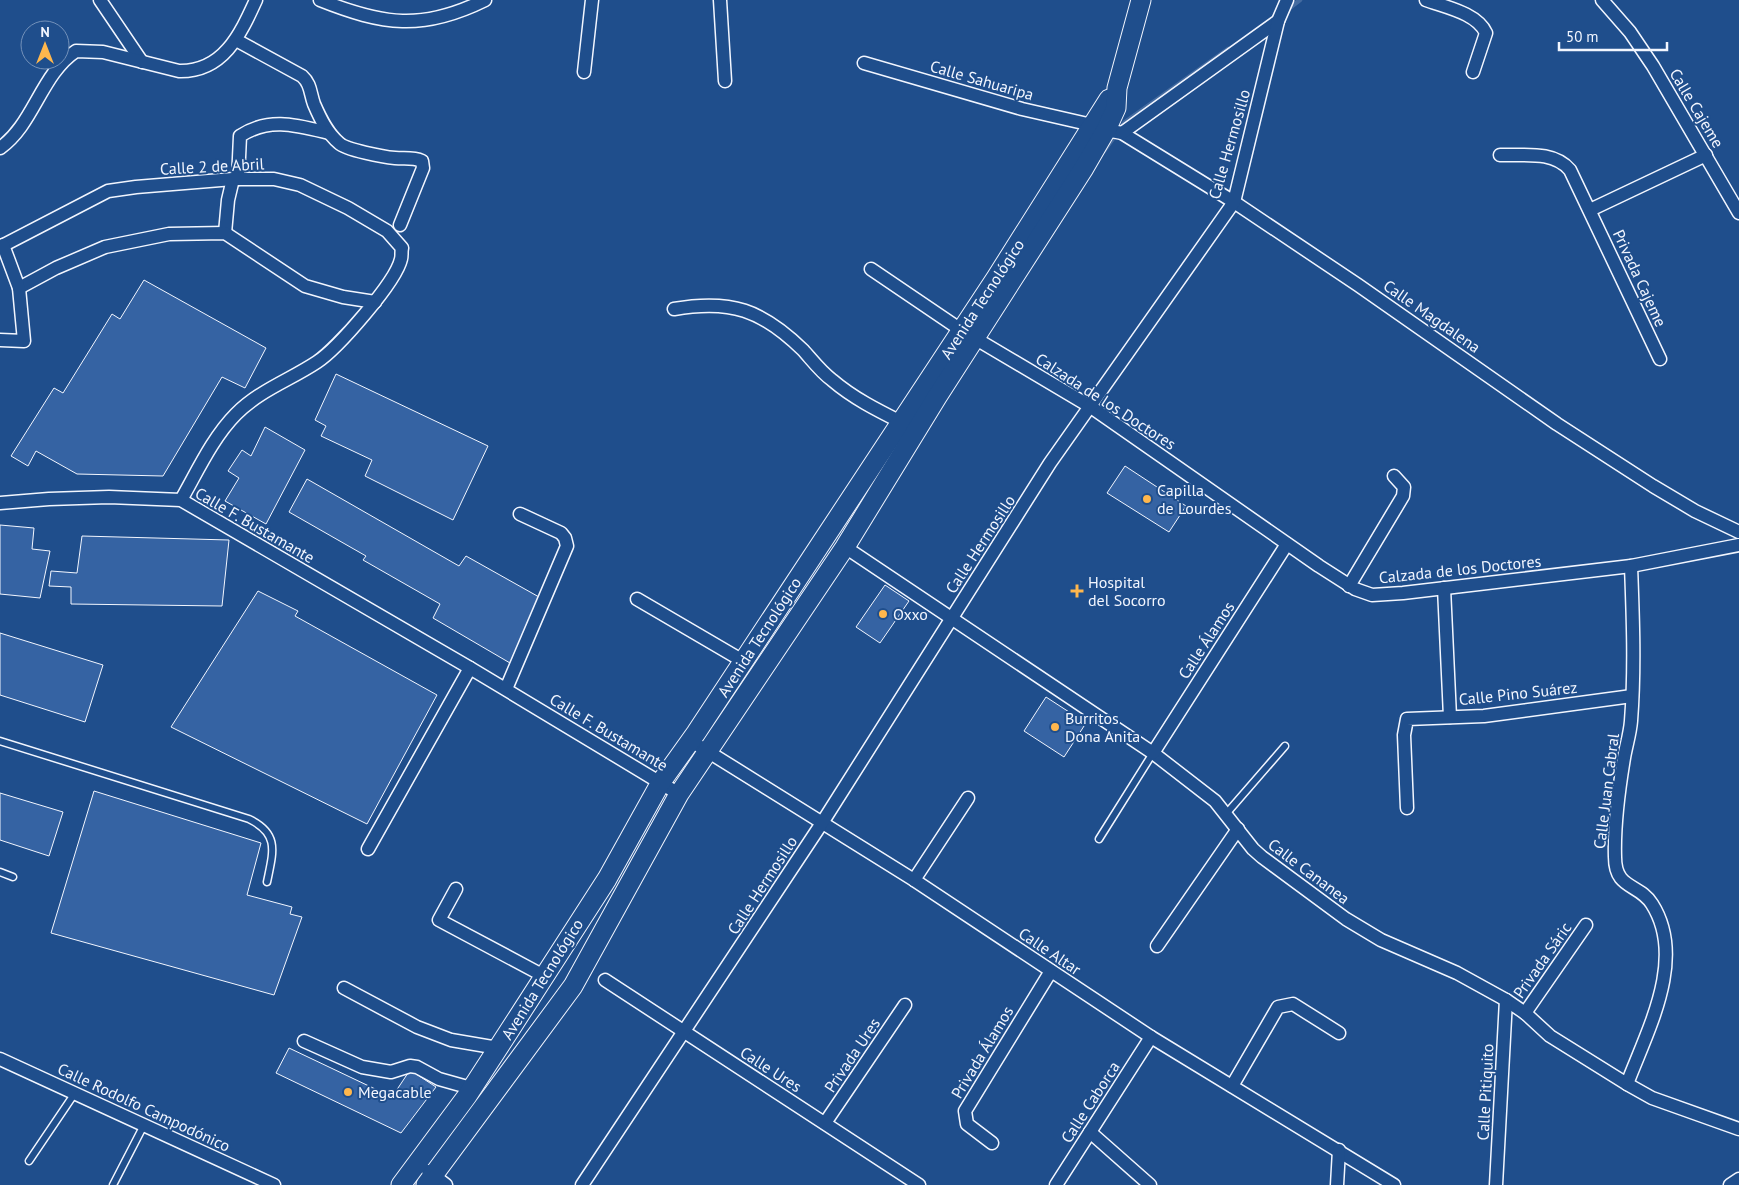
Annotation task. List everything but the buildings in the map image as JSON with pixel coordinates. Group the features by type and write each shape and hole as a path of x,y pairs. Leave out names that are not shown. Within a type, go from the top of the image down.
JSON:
{"main road":[{"name":"Avenida Tecnológico","path":"435,1182 573,986 679,794 845,547 968,334 1100,134 1117,88 1141,0"},
{"name":"Avenida Tecnológico","path":"401,1185 498,1048 607,878 661,782 691,741 901,422 968,334"}],"street":[{"path":"100,0 142,62"},
{"path":"0,148 18,130 55,71 76,51 94,50 166,69 190,71 207,67 222,56 236,40 256,0"},
{"path":"320,0 371,18 427,21 447,17 485,0"},
{"path":"584,72 592,0"},
{"path":"720,0 725,81"},
{"name":"Calle Hermosillo","path":"582,1185 822,823 1050,463 1091,408 1234,202 1278,21 1287,0"},
{"path":"1426,0 1462,13 1483,26 1486,33 1473,72"},
{"name":"Calle Cajeme","path":"1602,0 1630,32 1648,59 1739,213"},
{"path":"1100,134 1278,21"},
{"path":"236,40 302,76 309,82 314,103 329,133 340,145 395,158 417,158 422,161 423,168 400,225"},
{"name":"Calle Sahuaripa","path":"864,63 1100,134"},
{"path":"225,233 228,200 236,179 240,136 254,127 274,123 329,133"},
{"name":"Calle Magdalena","path":"1100,134 1234,202 1358,284 1557,424 1695,511 1739,532"},
{"name":"Privada Cajeme","path":"1500,155 1544,156 1563,162 1570,170 1660,359"},
{"path":"1590,210 1706,155"},
{"name":"Calle 2 de Abril","path":"0,340 24,341 19,288 1,246 108,191 136,186 236,179 274,179 300,185 348,208 387,231 402,248 401,261 375,302 342,341 318,362 264,391 236,414 216,439 180,500"},
{"path":"19,288 56,268 105,247 170,234 225,233 305,286 343,298 375,302"},
{"name":"Calzada de los Doctores","path":"871,268 968,334 1091,408 1349,586 1372,595 1631,566 1739,544"},
{"path":"674,309 698,305 728,307 752,312 772,322 831,380 862,402 901,422"},
{"path":"1349,586 1403,496 1404,487 1394,476"},
{"name":"Calle F. Bustamante","path":"0,503 49,498 109,497 180,500 506,689 679,794"},
{"path":"506,689 567,546 565,538 561,533 520,514"},
{"name":"Calle Álamos","path":"1153,754 1287,544"},
{"name":"Calle Cananea","path":"845,547 1153,754 1215,801 1262,857 1346,919 1381,940 1457,972 1506,1000 1525,1013 1550,1036 1652,1098 1739,1129"},
{"name":"Calle Juan Cabral","path":"1627,1084 1656,1008 1666,958 1665,936 1653,905 1643,894 1623,882 1616,866 1616,832 1624,760 1631,723 1633,632 1631,566"},
{"path":"1444,588 1450,717"},
{"path":"637,598 743,661"},
{"path":"368,849 470,668"},
{"name":"Calle Pino Suárez","path":"1407,808 1404,735 1407,719 1484,716 1632,696"},
{"name":"Calle Altar","path":"691,741 914,880 1151,1037 1394,1185"},
{"path":"914,880 968,798"},
{"path":"1157,946 1238,829"},
{"path":"456,889 439,920 544,976"},
{"name":"Privada Sáric","path":"1525,1013 1586,925"},
{"name":"Privada Álamos","path":"992,1144 967,1124 965,1111 1051,971"},
{"name":"Calle Ures","path":"605,980 919,1185"},
{"path":"344,988 434,1034 451,1040 498,1048"},
{"name":"Calle Pitiquito","path":"1496,1185 1506,1000"},
{"name":"Privada Ures","path":"826,1123 905,1004"},
{"path":"1232,1086 1278,1007 1293,1004 1339,1033"},
{"name":"Calle Caborca","path":"1056,1185 1151,1037"},
{"path":"304,1041 362,1067 391,1072 410,1066 417,1067 439,1079 471,1088"},
{"name":"Calle Rodolfo Campodónico","path":"0,1059 144,1125 258,1182 274,1185"},
{"path":"1090,1132 1150,1185"},
{"path":"1337,1185 1339,1150"},
{"path":"418,1163 435,1182"},
{"path":"1730,1185 1739,1179"}],"lane":[{"path":"0,741 249,819 263,826 270,834 272,846 266,882"},
{"path":"1226,814 1284,746"},
{"path":"1099,839 1153,754"},
{"path":"0,872 13,877"},
{"path":"29,1161 75,1093"},
{"path":"112,1185 144,1125"}],"waterway":[{"path":"1287,10 1300,0"},
{"path":"1104,151 1125,122 1228,49"},
{"path":"415,1185 421,1176"}],"place":[{"name":"Capilla de Lourdes","path":"1147,499"},
{"name":"Hospital del Socorro","path":"1077,591"},
{"name":"Oxxo","path":"883,614"},
{"name":"Burritos Dona Anita","path":"1055,727"},
{"name":"Megacable","path":"348,1092"}]}
